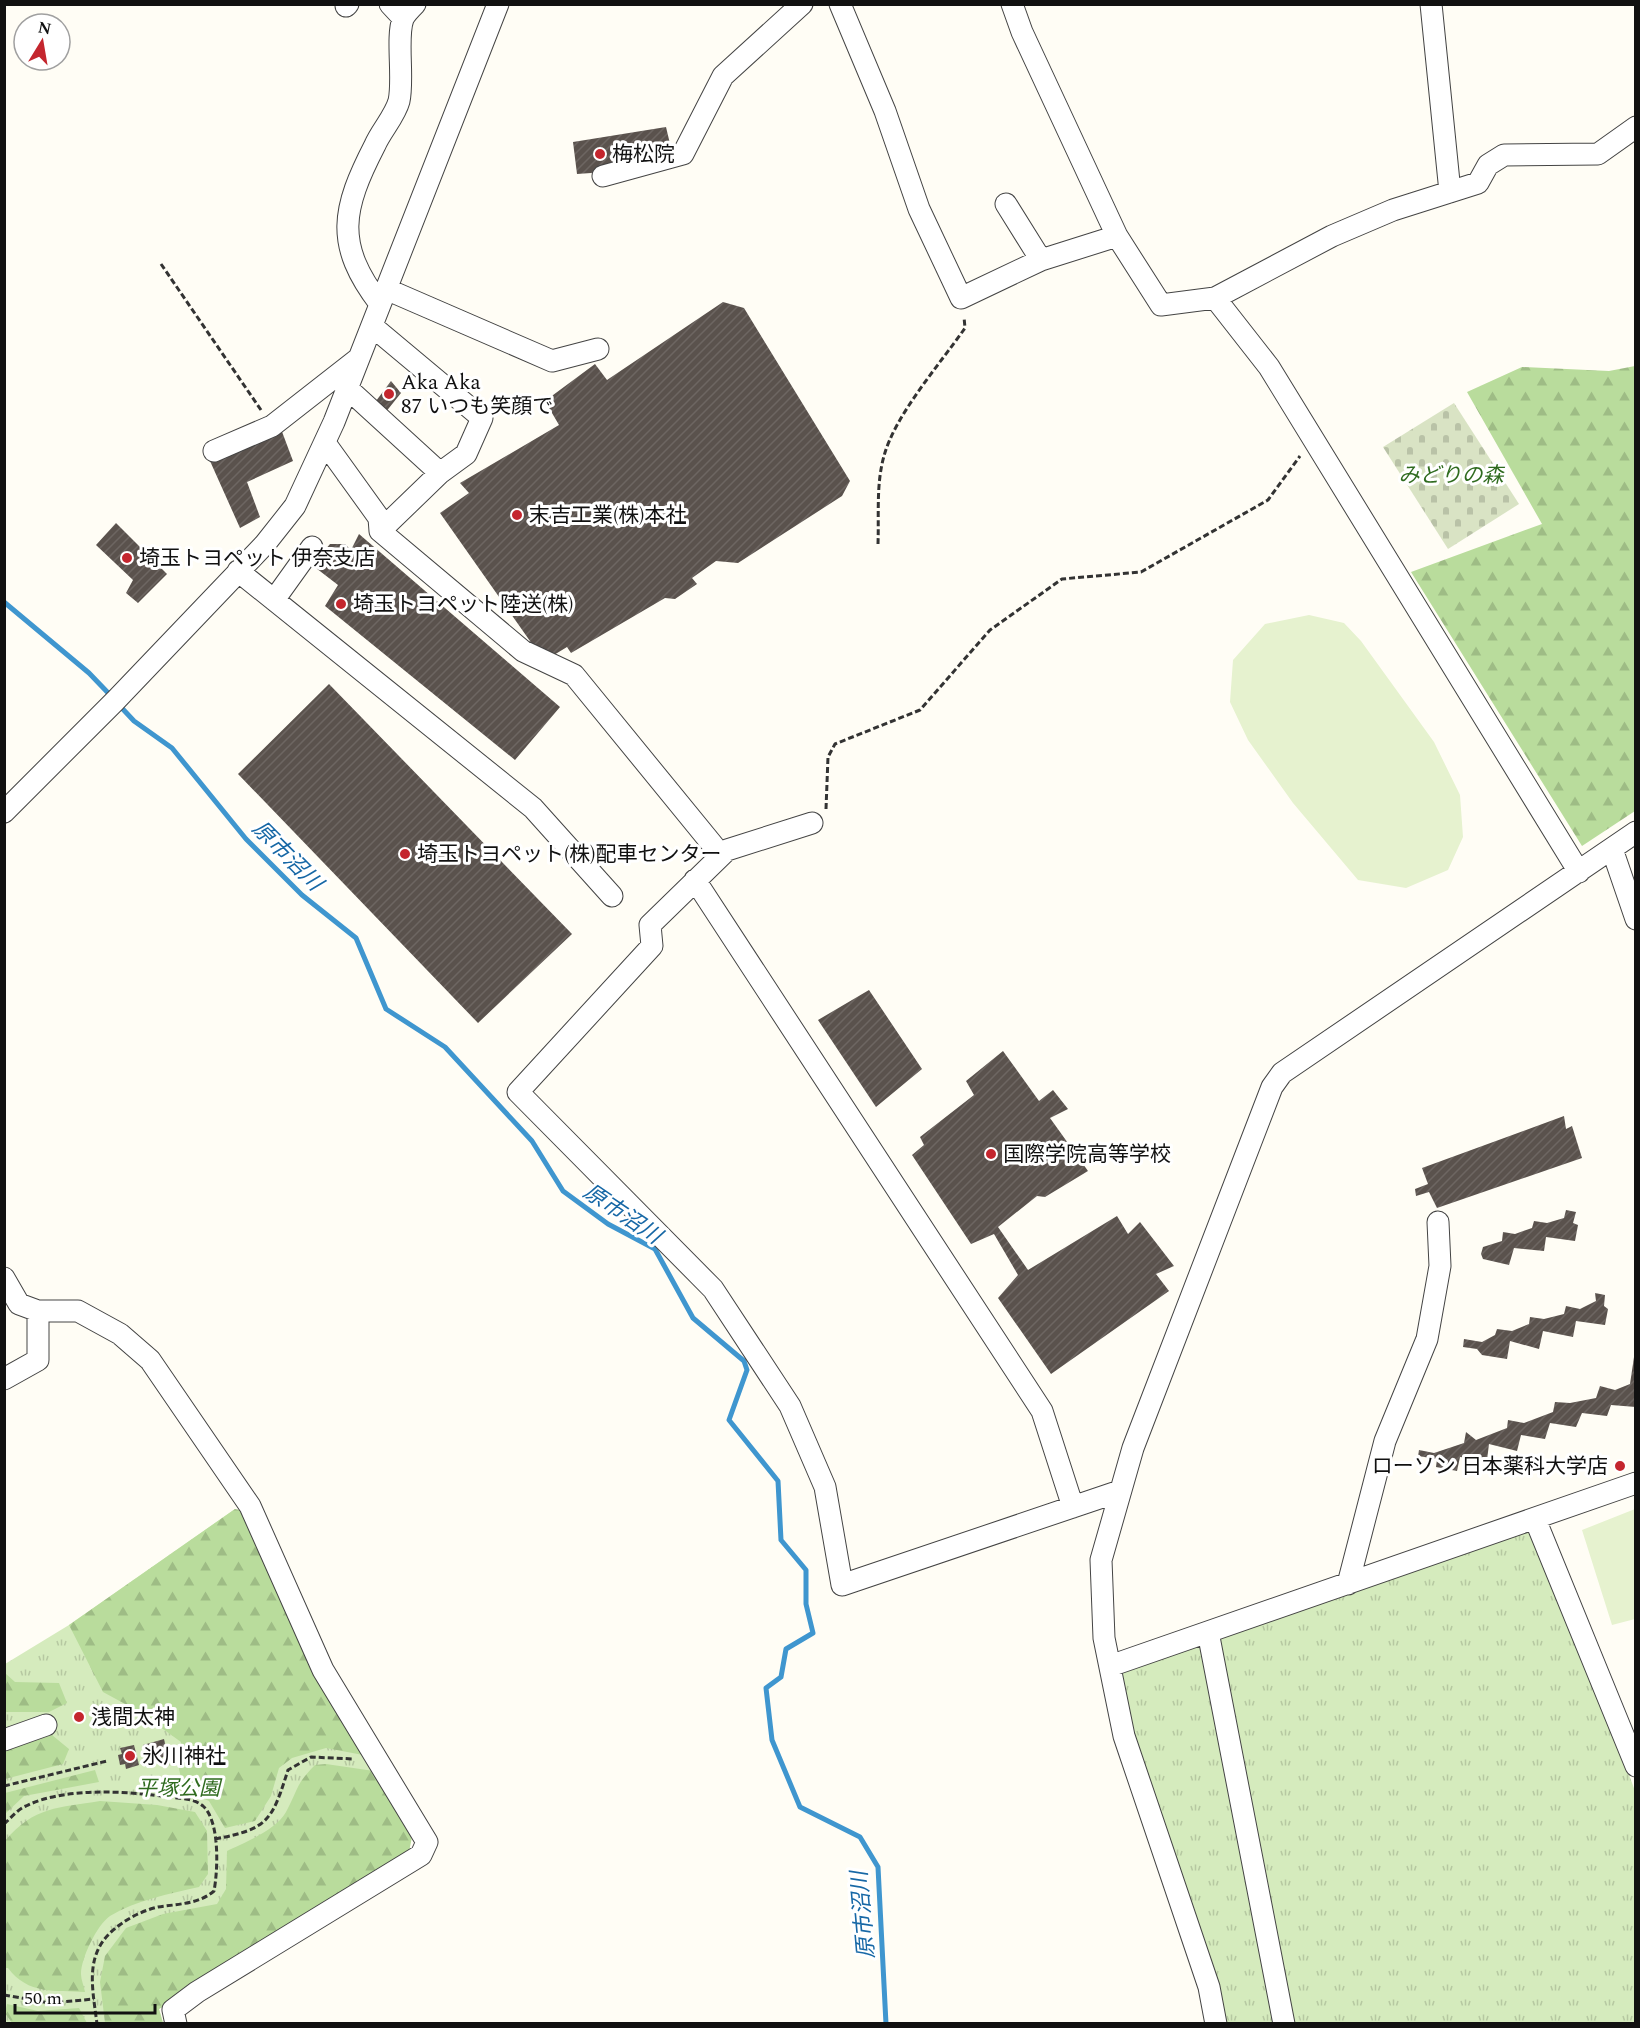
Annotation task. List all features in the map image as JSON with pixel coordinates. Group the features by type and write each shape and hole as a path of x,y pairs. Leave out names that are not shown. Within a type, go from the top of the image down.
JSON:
{"street":[{"path":"4,812 120,697 238,571 295,506 325,443 498,4"},
{"path":"603,176 683,154 723,76 802,4"},
{"path":"840,4 885,111 919,209 961,298 1041,260 1117,236"},
{"path":"1012,4 1022,32 1117,236 1161,305 1215,298 1332,236 1393,210 1478,183 1488,165 1504,155 1598,154 1635,127"},
{"path":"1431,4 1450,192"},
{"path":"402,9 399,102 374,145 350,201 347,221 350,250 361,279 383,297 552,361 598,349"},
{"path":"1006,204 1041,260"},
{"path":"1215,298 1269,367 1312,441 1578,873"},
{"path":"372,326 482,418 466,454 440,473 380,531"},
{"path":"214,451 272,426 359,357"},
{"path":"347,388 440,473"},
{"path":"325,443 379,518 380,531 523,651 574,675 721,855"},
{"path":"274,600 312,547"},
{"path":"238,571 533,808 612,896"},
{"path":"812,823 727,850 721,855 650,925 652,946 518,1092 713,1289 790,1406 825,1487 842,1585 1120,1491"},
{"path":"1216,2024 1209,1987 1124,1736 1104,1638 1101,1560 1133,1448 1272,1087 1282,1073 1635,832"},
{"path":"1612,849 1635,919"},
{"path":"696,880 1042,1411 1073,1507"},
{"path":"1348,1584 1385,1441 1427,1339 1440,1266 1437,1222"},
{"path":"4,1278 19,1304 38,1311 78,1311 120,1334 150,1360 250,1506 323,1670 427,1842 421,1855 197,1992 173,2010 176,2024"},
{"path":"4,1379 39,1360 38,1311"},
{"path":"1110,1666 1635,1483"},
{"path":"1535,1519 1635,1766"},
{"path":"1208,1632 1284,2024"},
{"path":"4,1740 46,1725"}],"path":[{"path":"161,264 272,426"},
{"path":"878,544 879,483 884,456 895,429 965,328 961,298"},
{"path":"812,823 826,808 828,757 836,744 920,710 990,630 1062,579 1141,572 1268,500 1312,441"},
{"path":"214,1839 242,1834 263,1824 276,1808 288,1770 310,1757 340,1757 380,1763"},
{"path":"4,1786 107,1761"},
{"path":"4,1824 25,1806 46,1800 102,1791 136,1792 191,1799 204,1806 211,1817 218,1870 214,1891 204,1899 154,1908 138,1914 109,1932 98,1947 93,1965 97,2024"},
{"path":"4,1995 50,2002 94,2000"}],"green space":[{"path":"1635,366 1635,811 1582,846 1411,572 1542,524 1467,392 1522,367 1609,371"},
{"name":"みどりの森","path":"1454,403 1519,504 1448,549 1383,447"},
{"path":"1309,615 1344,623 1361,641 1434,742 1460,795 1463,837 1448,870 1406,888 1358,880 1293,803 1248,740 1230,702 1233,660 1265,624"},
{"name":"平塚公園","path":"235,1509 323,1693 412,1837 320,1906 159,2009 163,2023 5,2024 5,1664 69,1625"},
{"path":"235,1509 246,1511 313,1674 363,1755 326,1748 292,1758 279,1768 271,1796 255,1821 225,1828 209,1801 184,1790 179,1769 181,1742 138,1711 103,1692 69,1625"},
{"path":"1635,1509 1635,1619 1612,1625 1582,1530"},
{"path":"1535,1519 1635,1791 1635,2023 1214,2023 1110,1666"},
{"path":"5,1673 15,1682 59,1683 67,1703 49,1712 5,1712"},
{"path":"52,1735 69,1749 63,1764 5,1779 5,1751"},
{"path":"326,1764 374,1771 400,1809 412,1837 409,1852 159,2009 163,2023 105,2023 100,1982 105,1956 126,1928 163,1914 217,1904 226,1889 227,1851 275,1825 286,1812 300,1783 309,1772 315,1765"},
{"path":"95,1770 99,1782 24,1796 5,1814 5,1793"},
{"path":"100,1801 157,1805 195,1812 207,1831 208,1874 199,1887 142,1902 120,1910 105,1920 95,1934 84,1959 81,1978 85,1992 53,1991 33,1987 5,1968 5,1841 26,1821 48,1810"},
{"path":"7,2004 38,2011 79,2008 87,2023 12,2023 5,2013"}],"building":[{"path":"666,127 671,148 629,154 628,144 614,147 619,171 577,174 573,142"},
{"path":"723,302 744,308 850,481 842,496 738,563 716,561 692,578 697,584 675,599 665,598 571,653 567,647 544,661 440,513 469,493 460,483 559,425 545,401 595,364 607,380"},
{"path":"391,381 401,393 385,413 376,401"},
{"path":"281,429 293,461 247,482 260,517 240,528 210,461"},
{"path":"116,523 167,574 138,603 126,593 133,580 96,545"},
{"path":"359,534 560,707 515,760 325,606 338,585 312,565 330,544 345,544 351,550"},
{"name":"埼玉トヨペット(株)配車センター","path":"329,684 572,934 478,1023 238,774"},
{"path":"869,990 922,1069 876,1107 818,1020"},
{"path":"1003,1051 1039,1101 1053,1090 1068,1109 1050,1118 1088,1171 1045,1197 1037,1196 998,1227 1028,1270 1117,1216 1128,1234 1140,1222 1174,1266 1156,1274 1169,1291 1051,1374 998,1298 1018,1275 994,1234 971,1244 912,1155 924,1145 920,1137 974,1095 966,1081"},
{"path":"1564,1116 1566,1129 1572,1126 1582,1158 1437,1208 1429,1192 1416,1196 1415,1189 1428,1184 1422,1168"},
{"path":"1566,1210 1576,1212 1573,1223 1578,1225 1575,1241 1546,1237 1544,1251 1514,1248 1509,1265 1483,1259 1481,1254 1483,1247 1502,1241 1503,1232 1515,1234 1532,1228 1534,1221 1547,1223 1564,1218"},
{"path":"1595,1293 1605,1295 1604,1306 1608,1309 1605,1325 1576,1321 1573,1337 1543,1331 1539,1349 1510,1341 1507,1359 1482,1355 1477,1349 1463,1347 1464,1339 1482,1342 1495,1335 1497,1329 1512,1331 1529,1324 1530,1317 1544,1319 1564,1314 1566,1306 1580,1309 1596,1301"},
{"path":"1634,1357 1636,1407 1611,1405 1607,1416 1582,1413 1576,1427 1550,1423 1545,1439 1521,1435 1517,1451 1489,1444 1487,1460 1460,1457 1457,1471 1436,1467 1437,1459 1418,1456 1419,1450 1434,1453 1464,1443 1466,1432 1476,1440 1507,1428 1508,1420 1524,1423 1553,1412 1555,1402 1570,1403 1596,1398 1600,1386 1615,1390 1630,1384"},
{"path":"164,1739 168,1756 147,1761 143,1745"},
{"path":"134,1745 139,1765 126,1769 125,1764 120,1765 118,1755 122,1754 120,1748"}],"waterway":[{"name":"原市沼川","path":"4,602 89,673 113,698"},
{"name":"原市沼川","path":"119,705 134,721 172,748 246,839 302,895 356,938 386,1009 445,1047 532,1141 563,1191 608,1224 655,1249 693,1318 744,1361 747,1370 729,1420 778,1481 781,1540 806,1570 806,1604 813,1633 786,1649 781,1677 766,1688 772,1740 800,1807 860,1837 878,1867 886,2024"}],"place":[{"name":"梅松院","path":"600,154"},
{"name":"Aka Aka 87 いつも笑顔で","path":"389,394"},
{"name":"末吉工業(株)本社","path":"517,515"},
{"name":"埼玉トヨペット 伊奈支店","path":"127,558"},
{"name":"埼玉トヨペット陸送(株)","path":"341,604"},
{"name":"埼玉トヨペット(株)配車センター","path":"405,854"},
{"name":"国際学院高等学校","path":"991,1154"},
{"name":"ローソン 日本薬科大学店","path":"1620,1466"},
{"name":"浅間太神","path":"79,1717"},
{"name":"氷川神社","path":"130,1756"}]}
